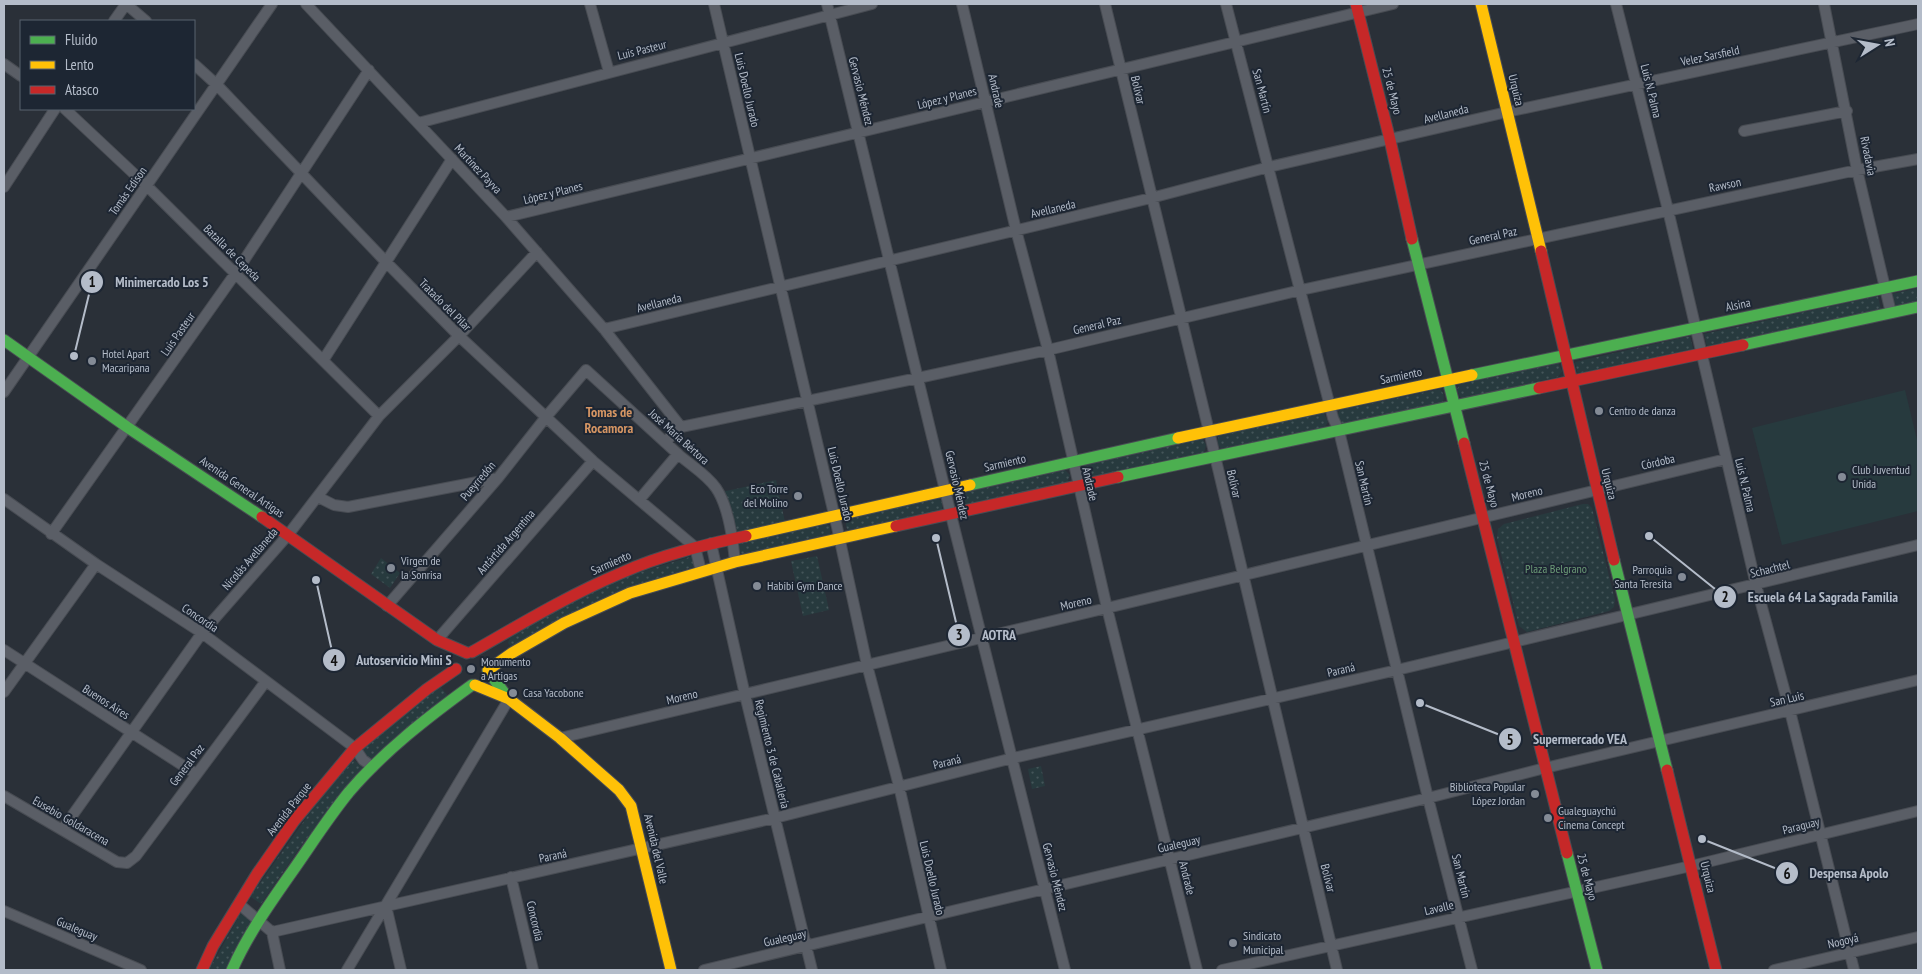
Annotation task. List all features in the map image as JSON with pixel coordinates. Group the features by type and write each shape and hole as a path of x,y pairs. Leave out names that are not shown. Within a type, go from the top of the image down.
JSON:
{"main road":[{"name":"Urquiza","path":"1481,4 1596,490 1716,970"},
{"name":"25 de Mayo","path":"1357,8 1390,140 1418,265 1484,518 1597,970"},
{"name":"Alsina","path":"1564,356 1918,282"},
{"path":"232,970 258,919 335,809 394,747 438,710 482,681 488,670 512,653 564,624 630,593 701,571 839,538 1918,307"},
{"name":"Avenida General Artigas","path":"4,340 437,640 469,653"},
{"name":"Sarmiento","path":"469,653 556,604 622,572 695,547 1209,431 1564,356"},
{"path":"437,640 456,668 459,678 467,684 509,699"},
{"path":"456,668 459,659 469,653 483,657 486,660 488,670 509,699"},
{"name":"Avenida Parque","path":"202,970 213,946 294,821 354,748 456,668"},
{"name":"Avenida del Valle","path":"509,699 560,738 619,790 632,806 671,970"}],"street":[{"path":"115,20 126,4 145,20"},
{"name":"Tomás Edison","path":"4,392 272,4"},
{"name":"Martínez Payva","path":"306,4 506,217 604,329 681,427"},
{"path":"590,4 609,72"},
{"name":"Luis Doello Jurado","path":"714,4 868,665 899,786 940,970"},
{"name":"Gervasio Méndez","path":"827,4 951,515 1065,970"},
{"name":"Luis Pasteur","path":"418,123 872,4"},
{"name":"Andrade","path":"962,4 1016,230 1048,350 1078,487 1197,970"},
{"name":"Bolívar","path":"1105,4 1337,970"},
{"name":"San Martín","path":"1226,4 1333,418 1339,431 1428,798 1472,970"},
{"name":"López y Planes","path":"506,217 1235,42 1357,8 1393,4"},
{"name":"Luis N. Palma","path":"1616,4 1668,210 1700,353 1756,585 1790,711 1854,970"},
{"name":"Rivadavia","path":"1824,4 1858,170 1891,313"},
{"name":"Velez Sarsfield","path":"1507,112 1918,24"},
{"path":"4,64 20,75"},
{"name":"Tratado del Pilar","path":"195,65 217,85 459,336 593,461 695,547"},
{"name":"Luis Pasteur","path":"52,534 235,274 369,70"},
{"path":"4,187 54,110"},
{"name":"Batalla de Cepeda","path":"66,110 147,186 324,359 379,416"},
{"path":"1744,131 1846,111"},
{"name":"Avellaneda","path":"604,329 1507,112"},
{"path":"324,359 452,159"},
{"name":"Rawson","path":"1538,239 1668,210 1918,159"},
{"name":"General Paz","path":"681,427 808,402 1048,350 1301,290 1538,239"},
{"name":"Nicolás Avellaneda","path":"62,830 202,633 288,535 379,416 459,336 537,252"},
{"name":"Pueyrredón","path":"387,606 498,478 586,370"},
{"name":"José María Bértora","path":"586,370 717,489 733,537 736,562"},
{"path":"666,442 681,427"},
{"path":"639,500 678,454"},
{"name":"Córdoba","path":"1596,490 1726,459"},
{"name":"Antártida Argentina","path":"437,640 593,461"},
{"path":"318,497 334,505 348,507 498,478"},
{"name":"Moreno","path":"560,738 1596,490"},
{"name":"Concordia","path":"4,499 96,564 202,633 354,748 363,760 373,767"},
{"name":"Regimiento 3 de Caballería","path":"712,543 745,695 812,970"},
{"name":"Schachtel","path":"1627,615 1918,545"},
{"path":"695,547 701,571"},
{"path":"4,692 96,564"},
{"name":"Paraná","path":"272,932 775,818 1013,758 1627,615"},
{"name":"Buenos Aires","path":"4,650 196,774"},
{"name":"San Luis","path":"1660,741 1918,680"},
{"name":"General Paz","path":"128,863 136,856 266,681"},
{"path":"347,970 509,699"},
{"name":"Gualeguay","path":"704,970 1660,741"},
{"name":"Eusebio Goldaracena","path":"4,796 117,862 128,863"},
{"name":"Paraguay","path":"1691,866 1918,811"},
{"name":"Lavalle","path":"1222,970 1691,866"},
{"name":"Concordia","path":"511,877 533,970"},
{"path":"239,904 272,932 280,970"},
{"path":"386,906 401,970"},
{"name":"Gualeguay","path":"4,911 141,970"},
{"name":"Nogoyá","path":"1774,970 1918,937"}],"green space":[{"path":"1918,288 1918,302 1895,307 1892,294"},
{"path":"1878,296 1881,310 1707,347 1704,334"},
{"path":"1690,336 1693,349 1578,375 1575,362"},
{"path":"1558,363 1562,371 1558,377 1462,398 1457,389 1460,384"},
{"path":"1440,389 1444,396 1442,403 1342,424 1338,419 1340,410"},
{"name":"Club Juventud Unida","path":"1905,390 1918,444 1918,511 1782,545 1752,428"},
{"path":"1324,413 1328,422 1324,428 1221,449 1217,443 1219,435"},
{"path":"1202,438 1206,445 1204,453 1088,478 1085,473 1084,467 1086,464"},
{"path":"1064,469 1070,475 1067,483 964,506 960,503 960,494"},
{"path":"776,480 785,522 738,533 730,529 717,493"},
{"path":"937,498 942,501 942,510 848,530 846,527 849,519"},
{"name":"Plaza Belgrano","path":"1588,504 1592,508 1615,600 1614,607 1609,611 1527,632 1519,626 1497,538 1498,529 1504,524"},
{"path":"826,524 830,526 830,534 742,554 738,552 738,545 740,543"},
{"path":"693,556 695,565 693,567 628,588 512,648 508,643 510,637 558,608 624,577"},
{"path":"817,556 829,610 803,616 791,561"},
{"path":"381,558 400,573 390,588 371,574"},
{"path":"439,685 448,696 373,762 360,751"},
{"path":"354,760 365,769 303,843 261,904 251,897 253,893 319,800"},
{"path":"1041,766 1045,786 1032,789 1028,769"},
{"path":"241,913 252,921 228,970 209,970"}],"traffic: fast":[{"path":"1412,239 1464,443"},
{"path":"1472,375 1918,281"},
{"path":"1743,345 1918,307"},
{"path":"4,340 127,427 262,517"},
{"path":"1118,477 1539,388"},
{"path":"970,485 1178,438"},
{"path":"1614,560 1667,770"},
{"path":"488,671 508,698"},
{"path":"232,970 244,945 266,910 349,792 377,762 407,735 472,685"},
{"path":"1567,853 1597,970"}],"traffic: slow":[{"path":"1481,4 1541,251"},
{"path":"1178,438 1472,375"},
{"path":"746,536 970,485"},
{"path":"488,670 512,653 564,623 630,593 735,562 896,526"},
{"path":"475,685 509,699 560,738 619,790 631,806 671,970"}],"traffic: jam":[{"path":"1356,4 1390,140 1412,239"},
{"path":"1541,251 1614,560"},
{"path":"1539,388 1743,345"},
{"path":"1464,443 1567,853"},
{"path":"896,526 1118,477"},
{"path":"262,517 437,640 467,653"},
{"path":"472,652 564,600 621,573 667,556 746,536"},
{"path":"202,970 213,946 257,874 294,821 355,748 427,689 456,669"},
{"path":"1667,770 1716,970"}],"place":[{"name":"Minimercado Los 5","path":"74,356"},
{"name":"Hotel Apart Macaripana","path":"92,361"},
{"name":"Centro de danza","path":"1599,411"},
{"name":"Club Juventud Unida","path":"1842,477"},
{"name":"Eco Torre del Molino","path":"798,496"},
{"name":"Escuela 64 La Sagrada Familia","path":"1649,536"},
{"name":"AOTRA","path":"936,538"},
{"name":"Virgen de la Sonrisa","path":"391,568"},
{"name":"Parroquia Santa Teresita","path":"1682,577"},
{"name":"Autoservicio Mini S","path":"316,580"},
{"name":"Habibi Gym Dance","path":"757,586"},
{"name":"Monumento a Artigas","path":"471,669"},
{"name":"Casa Yacobone","path":"513,693"},
{"name":"Supermercado VEA","path":"1420,703"},
{"name":"Biblioteca Popular López Jordan","path":"1535,794"},
{"name":"Gualeguaychú Cinema Concept","path":"1548,818"},
{"name":"Despensa Apolo","path":"1702,839"},
{"name":"Sindicato Municipal","path":"1233,943"}],"district":[{"name":"Tomas de Rocamora","path":"609,420"}]}
